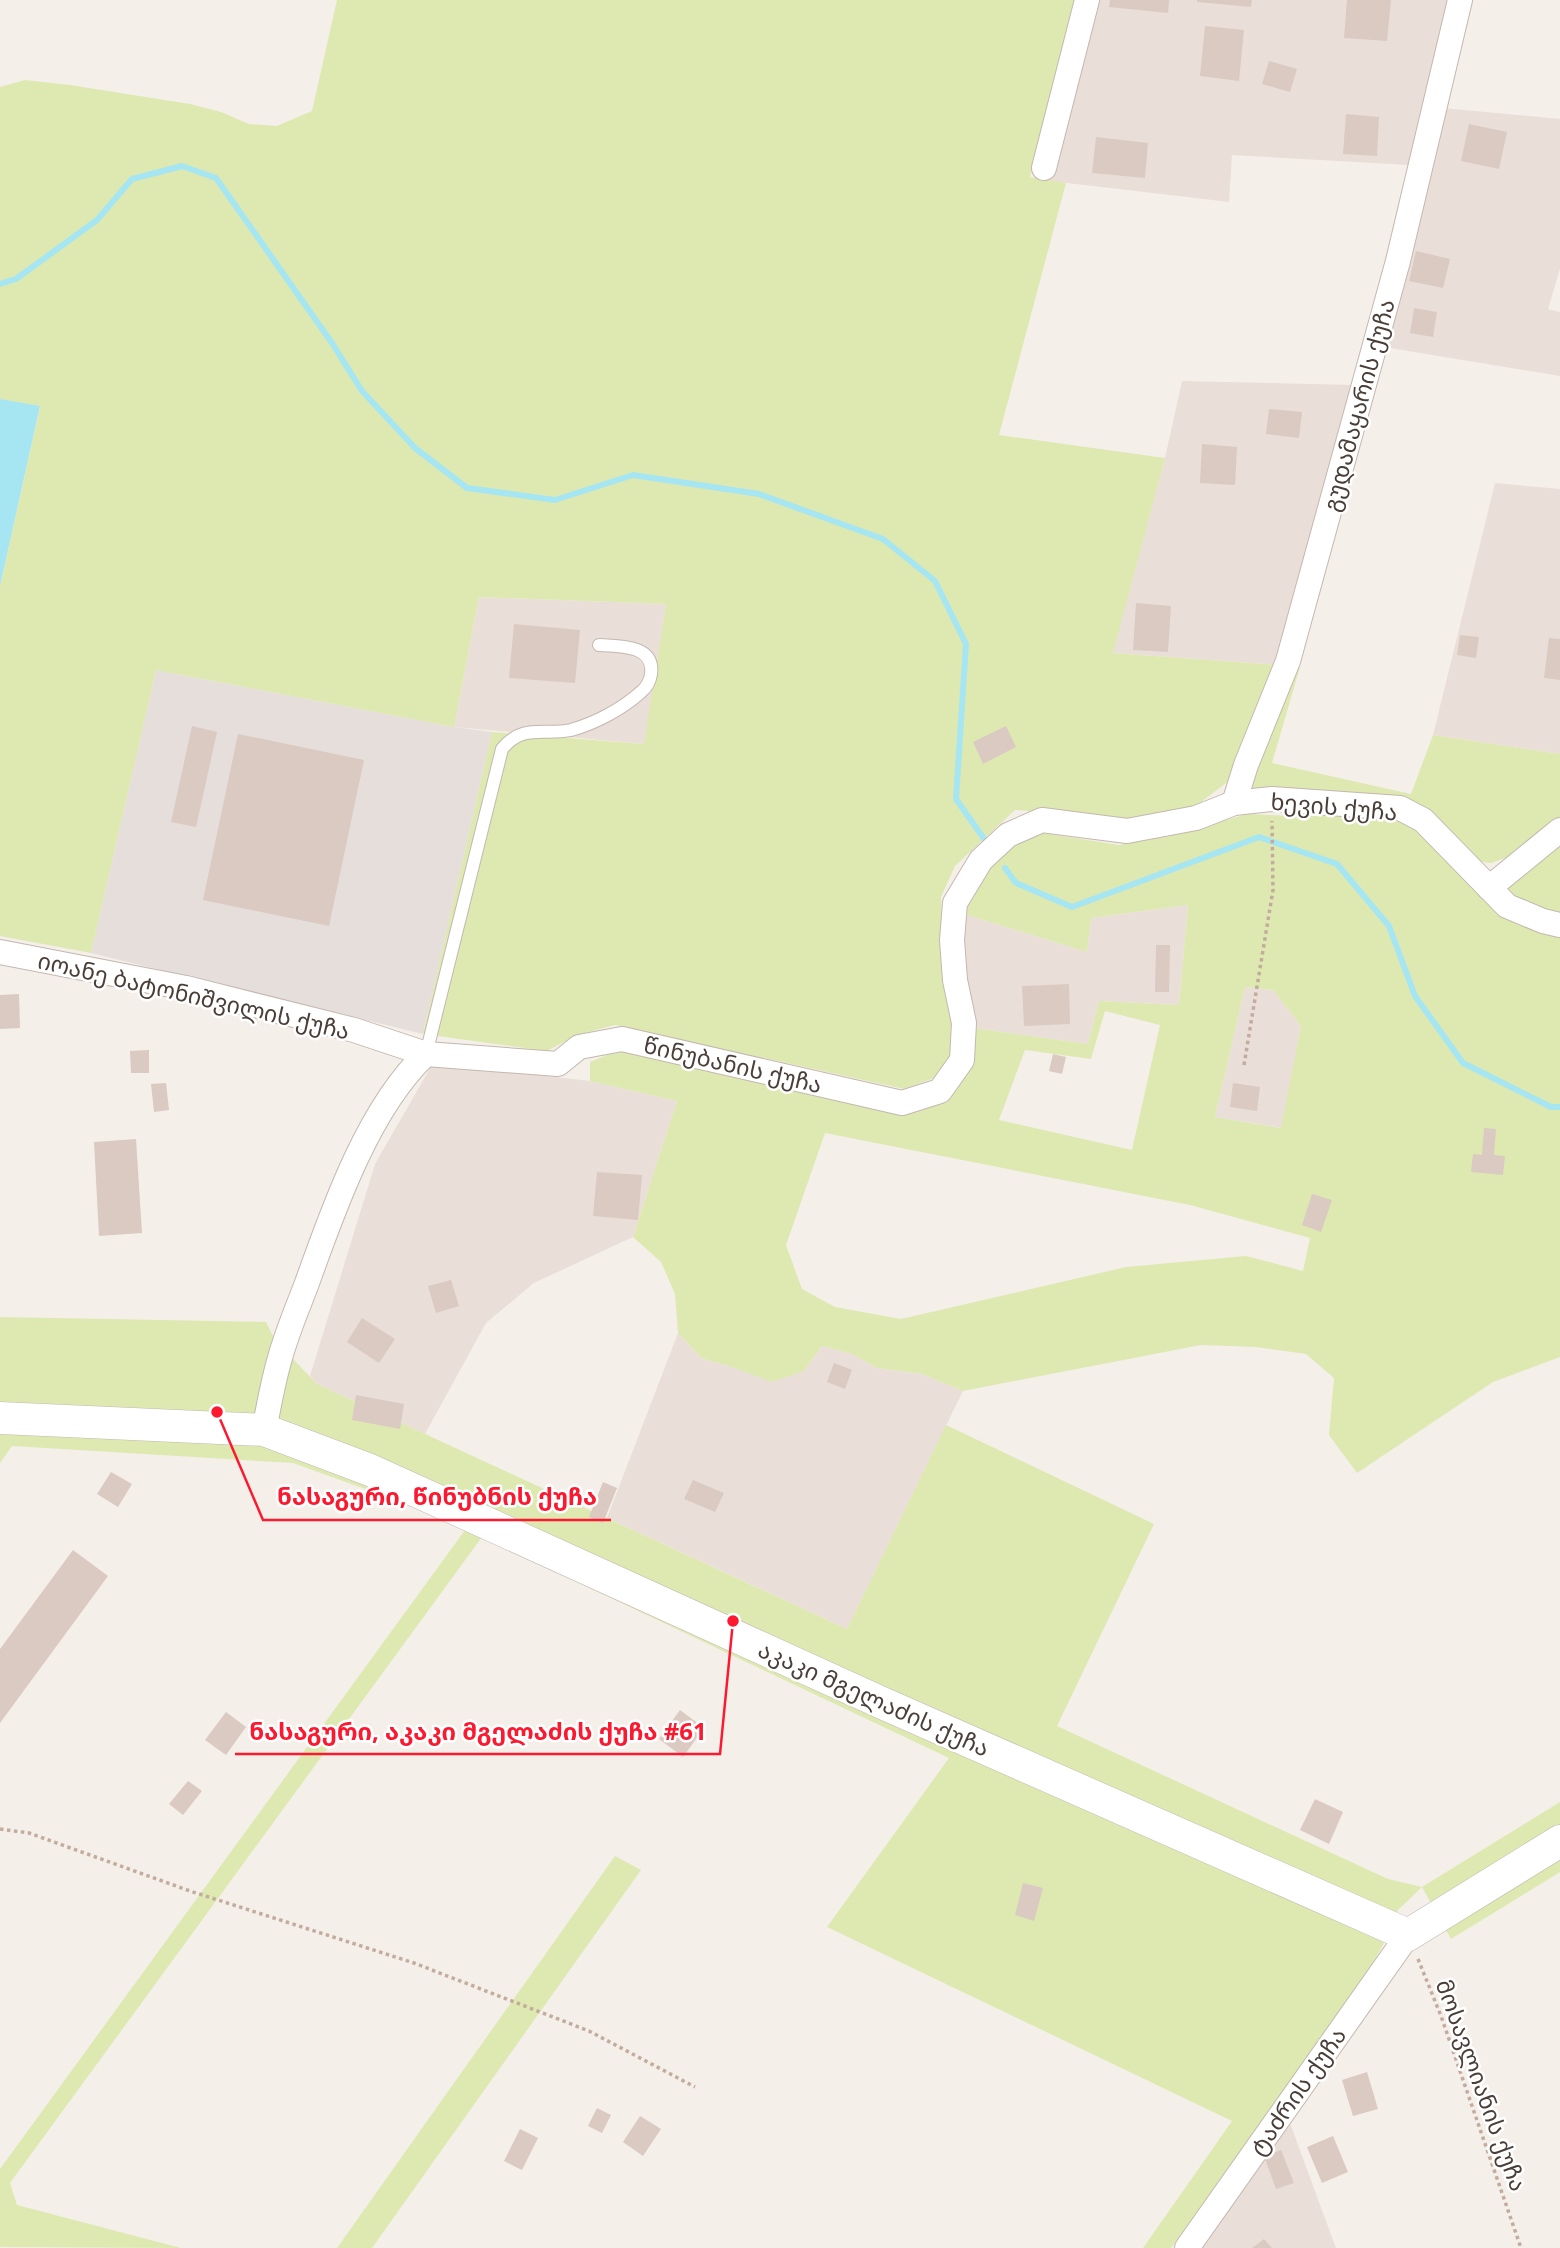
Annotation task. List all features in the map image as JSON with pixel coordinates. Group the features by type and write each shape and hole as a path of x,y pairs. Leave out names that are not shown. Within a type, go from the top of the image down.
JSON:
{"street":[{"path":"1044,168 1087,0"},
{"name":"გუდამაყარის ქუჩა","path":"1234,803 1246,765 1288,661 1398,261 1460,0"},
{"name":"ხევის ქუჩა","path":"1234,803 1272,799 1400,808 1423,820 1507,906 1560,925"},
{"name":"წინუბანის ქუჩა","path":"426,1054 558,1064 579,1047 622,1039 902,1103 915,1099 940,1091 962,1060 964,1023 955,980 952,940 955,903 981,860 999,843 1008,835 1042,820 1127,831 1196,818 1234,803"},
{"path":"1489,888 1560,830"},
{"name":"იოანე ბატონიშვილის ქუჩა","path":"0,953 186,988 354,1030 426,1054"},
{"path":"264,1430 279,1358 320,1246 357,1158 408,1071 426,1054"},
{"name":"აკაკი მგელაძის ქუჩა","path":"0,1418 264,1430 370,1470 867,1696 1408,1935"},
{"path":"1408,1935 1560,1841"},
{"name":"ტაძრის ქუჩა","path":"1187,2248 1408,1935"}],"lane":[{"path":"426,1054 502,749 511,738 530,732 568,730 589,724 622,707 643,691 650,681 652,665 645,654 631,647 599,645"}],"path":[{"path":"1244,1065 1273,890 1272,799"},
{"path":"0,1829 29,1833 190,1891 415,1963 589,2031 695,2087"},
{"name":"მოსავლიანის ქუჩა","path":"1408,1935 1441,2015 1521,2248"}],"shaded area":[{"path":"1094,0 1452,0 1409,165 1232,155 1229,202 1050,181"},
{"path":"1443,108 1560,119 1560,269 1548,309 1560,312 1560,376 1384,347"},
{"path":"1182,381 1352,385 1278,665 1112,653 1165,458"},
{"path":"1495,483 1560,489 1560,754 1433,735"},
{"path":"479,597 666,604 645,744 454,727"},
{"path":"156,670 492,732 423,1034 91,953"},
{"path":"1188,905 1179,1005 1099,1001 1088,1044 974,1028 960,951 961,913 1087,952 1091,918"},
{"path":"1245,987 1273,990 1301,1026 1282,1128 1215,1117"},
{"path":"433,1063 590,1081 677,1101 633,1237 534,1283 486,1323 425,1434 317,1384 310,1376 375,1164"},
{"path":"678,1333 701,1358 735,1368 804,1371 822,1346 852,1354 877,1368 922,1374 963,1391 847,1629 607,1518"},
{"path":"1287,2115 1336,2248 1196,2248"}],"green space":[{"path":"337,0 1074,0 1030,177 1066,183 999,435 1165,458 1113,653 1278,665 1243,754 1226,783 1196,806 1151,820 1015,810 955,866 941,897 945,986 954,1039 948,1060 934,1078 904,1089 615,1025 577,1035 547,1051 423,1034 492,732 644,744 666,604 479,597 454,727 156,670 91,953 0,936 0,586 40,407 0,399 0,87 25,80 70,85 190,104 221,112 249,124 277,126 312,111"},
{"path":"1300,667 1272,763 1411,794 1433,735 1560,754 1560,822 1517,854 1491,863 1465,860 1425,811 1254,791 1248,776 1293,671"},
{"path":"1371,811 1399,816 1560,931 1560,1357 1493,1382 1357,1473 1329,1435 1334,1378 1306,1354 1256,1347 1201,1345 963,1391 922,1374 877,1368 852,1354 822,1346 804,1371 772,1382 701,1358 678,1333 675,1294 661,1262 633,1237 677,1101 590,1081 590,1062 627,1047 934,1104 961,1083 971,1062 974,1028 1088,1044 1099,1001 1179,1005 1188,905 1091,918 1087,952 961,913 979,875 1018,840 1043,833 1119,845 1170,836 1247,814 1292,816","holes":["1245,987 1273,990 1301,1026 1281,1128 1215,1117","1105,1011 1160,1025 1132,1150 999,1120 1025,1050 1091,1059","825,1133 1190,1205 1310,1238 1303,1271 1246,1256 1126,1267 901,1319 835,1307 802,1289 786,1245"]},
{"path":"1560,839 1560,918 1500,889"},
{"path":"0,1317 266,1322 275,1340 317,1384 847,1629 946,1425 1154,1524 1057,1726 1388,1879 1422,1887 1398,1910 1382,1947 1360,1984 1171,2248 1143,2248 1232,2121 827,1927 949,1758 482,1537 10,2183 17,2205 181,2248 0,2247 0,2169 468,1526 293,1463 12,1446 0,1463"},
{"path":"1560,1802 1560,1872 1451,1939 1422,1887"},
{"path":"615,1856 641,1870 372,2248 337,2248"}],"water":[{"path":"0,399 40,406 0,586"}],"building":[{"path":"1110,0 1169,0 1168,13 1109,7"},
{"path":"1197,0 1252,0 1251,7"},
{"path":"1347,0 1391,0 1387,41 1344,38"},
{"path":"1205,26 1244,30 1239,81 1200,76"},
{"path":"1269,61 1297,69 1290,92 1262,84"},
{"path":"1346,114 1379,117 1377,156 1343,154"},
{"path":"1469,124 1507,132 1499,169 1461,161"},
{"path":"1096,137 1148,143 1145,178 1092,173"},
{"path":"1416,251 1450,259 1443,288 1409,281"},
{"path":"1414,308 1437,312 1433,337 1410,333"},
{"path":"1269,409 1302,412 1299,438 1266,434"},
{"path":"1202,444 1237,447 1235,485 1200,483"},
{"path":"1136,603 1171,606 1168,652 1133,650"},
{"path":"514,624 580,630 575,683 509,678"},
{"path":"1460,635 1479,637 1476,658 1457,655"},
{"path":"1549,638 1560,639 1560,680 1544,678"},
{"path":"192,726 217,732 196,827 171,822"},
{"path":"1006,726 1016,747 983,764 973,742"},
{"path":"238,734 364,760 329,926 203,900"},
{"path":"1156,945 1170,945 1169,992 1155,992"},
{"path":"1069,984 1070,1024 1024,1026 1022,986"},
{"path":"19,994 20,1028 0,1029 0,995"},
{"path":"149,1050 149,1073 131,1073 130,1051"},
{"path":"1053,1054 1066,1057 1062,1074 1049,1071"},
{"path":"166,1083 169,1110 154,1112 151,1084"},
{"path":"1233,1083 1260,1087 1257,1111 1230,1107"},
{"path":"1484,1128 1496,1129 1494,1155 1505,1156 1503,1175 1471,1172 1473,1154 1482,1155"},
{"path":"136,1139 142,1233 99,1236 94,1142"},
{"path":"597,1172 642,1175 638,1220 593,1216"},
{"path":"1312,1194 1332,1200 1321,1232 1302,1225"},
{"path":"451,1280 459,1306 436,1313 428,1286"},
{"path":"362,1318 395,1339 379,1363 347,1342"},
{"path":"834,1363 852,1370 845,1389 827,1382"},
{"path":"356,1395 404,1404 400,1429 352,1420"},
{"path":"111,1472 132,1484 118,1507 97,1494"},
{"path":"693,1480 724,1493 715,1512 684,1499"},
{"path":"603,1482 617,1488 603,1523 589,1517"},
{"path":"73,1550 108,1576 0,1723 0,1649"},
{"path":"680,1710 704,1728 683,1757 659,1739"},
{"path":"226,1712 246,1727 226,1755 205,1740"},
{"path":"188,1781 202,1791 183,1815 169,1804"},
{"path":"1315,1799 1343,1812 1329,1844 1300,1830"},
{"path":"1023,1883 1043,1888 1034,1921 1015,1915"},
{"path":"1367,2072 1378,2109 1353,2116 1342,2080"},
{"path":"597,2108 611,2115 602,2133 588,2126"},
{"path":"640,2116 661,2129 643,2156 623,2142"},
{"path":"520,2129 538,2138 522,2170 504,2161"},
{"path":"1333,2136 1348,2172 1322,2183 1307,2147"},
{"path":"1281,2150 1294,2183 1276,2189 1264,2156"},
{"path":"1264,2239 1272,2248 1252,2248"}],"waterway":[{"path":"0,284 16,279 97,220 132,179 182,166 216,178 332,343 362,391 415,448 467,488 555,500 633,475 759,494 883,539 935,581 966,644 956,799 987,843"},
{"path":"1005,868 1016,883 1072,907 1259,837 1337,864 1389,926 1415,996 1463,1063 1551,1107 1560,1107"}],"place":[{"name":"ნასაგური, წინუბნის ქუჩა","path":"217,1412"},
{"name":"ნასაგური, აკაკი მგელაძის ქუჩა #61","path":"733,1621"}]}
